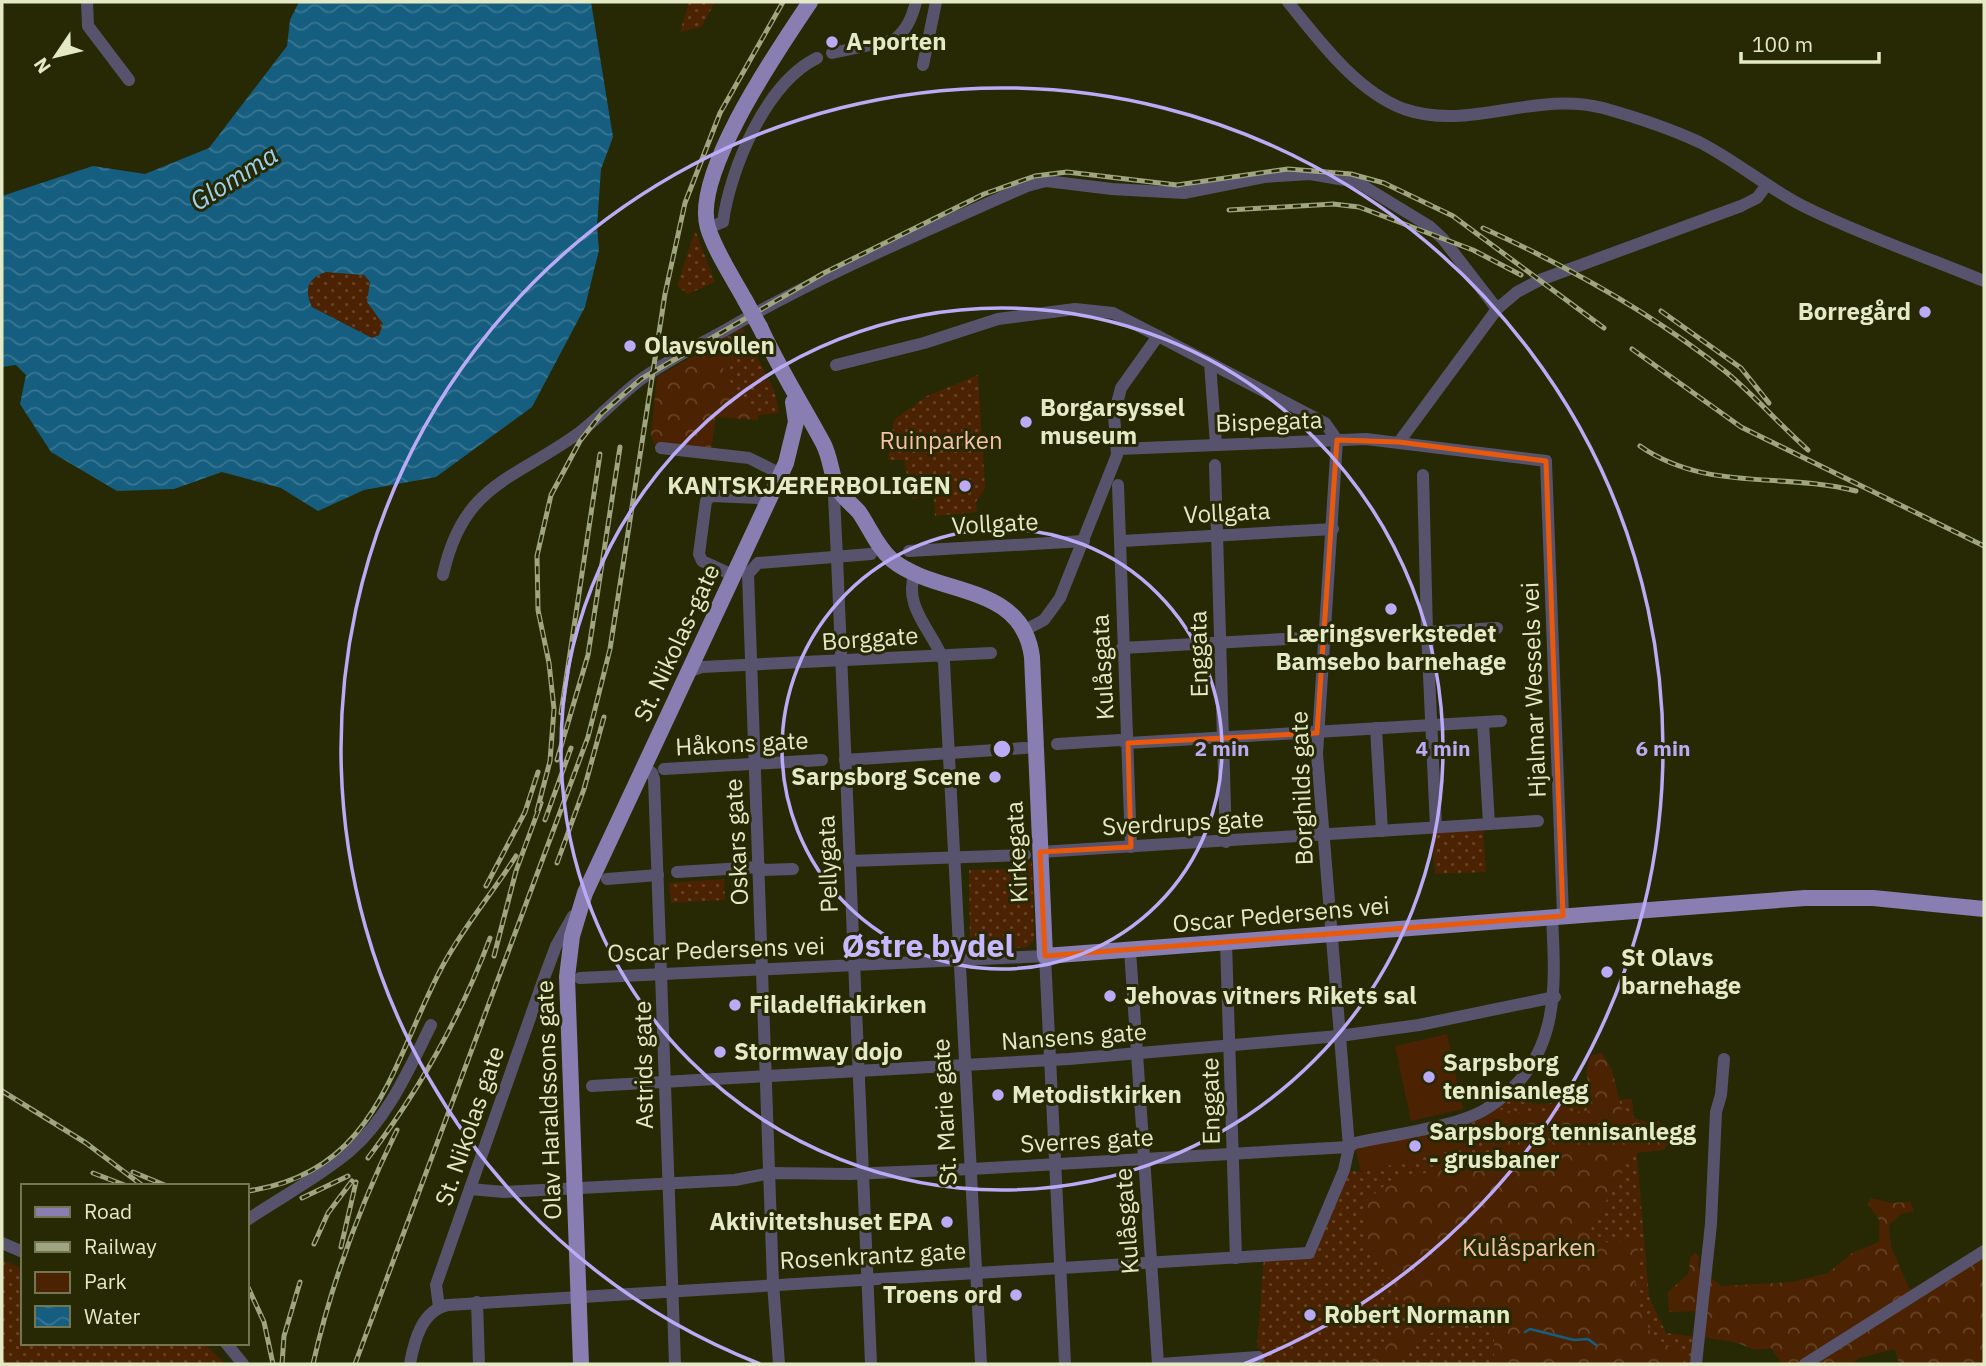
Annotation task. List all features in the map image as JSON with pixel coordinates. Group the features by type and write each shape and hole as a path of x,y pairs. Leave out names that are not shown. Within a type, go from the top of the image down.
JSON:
{"main road":[{"path":"810,2 767,68 715,172 712,227 722,256 830,457 838,489 862,516 886,554 915,572 993,602 1015,617 1025,630"},
{"path":"760,327 809,409 816,431"},
{"name":"St. Nikolas-gate","path":"609,842 783,468 796,422 786,379"},
{"name":"St. Nikolas-gate","path":"783,468 816,431"},
{"name":"Kirkegata","path":"1025,630 1032,657 1032,854 1045,956"},
{"name":"Olav Haraldssons gate","path":"581,1364 567,977 572,936 582,901 609,842"},
{"name":"Oscar Pedersens vei","path":"1045,956 1805,898 1873,898 1984,909"}],"street":[{"path":"87,2 88,26 129,80"},
{"path":"832,53 894,40 902,34 913,16 916,2"},
{"path":"923,65 936,2"},
{"path":"1288,2 1356,77 1384,100 1406,109 1436,116 1469,116 1567,101 1595,106 1699,142 1766,187 1828,217 1984,281"},
{"path":"712,227 723,222 726,201 744,153 766,110 785,83 817,58"},
{"path":"443,575 453,543 474,503 489,489 580,431 641,379 789,293 1027,186 1046,181 1112,190 1184,193 1264,177 1310,174 1357,182 1429,226 1443,239 1497,309"},
{"path":"1399,442 1497,309 1532,283 1741,206 1757,198 1766,187"},
{"path":"836,365 924,342 998,318 1075,309 1105,310 1325,423 1337,440"},
{"path":"1025,630 1044,620 1054,609 1084,541 1119,449 1116,401 1121,388 1158,336"},
{"path":"1210,363 1216,444"},
{"name":"Bispegata","path":"1119,449 1337,440 1399,442 1546,461"},
{"name":"Borghilds gate","path":"1310,1253 1344,1170 1349,1147 1322,836 1317,733 1337,440"},
{"path":"661,448 749,458 783,468"},
{"name":"Hjalmar Wessels vei","path":"1546,461 1558,916"},
{"name":"Enggata","path":"1215,466 1226,842"},
{"path":"1423,475 1429,725 1436,827"},
{"name":"Kulåsgata","path":"1118,485 1122,541 1118,559 1131,847"},
{"name":"Pellygata","path":"838,489 834,496 836,558 870,1364"},
{"path":"733,575 702,561 699,554 706,501 711,496 758,498 767,503"},
{"name":"Vollgata","path":"1122,541 1333,529"},
{"name":"Vollgate","path":"909,551 1084,541"},
{"path":"836,558 871,554"},
{"name":"Oskars gate","path":"779,1364 773,1283 749,569 758,563 836,558"},
{"name":"St. Marie gate","path":"915,572 910,585 912,603 942,655 981,1364"},
{"path":"1325,638 1497,628"},
{"path":"1122,648 1304,638"},
{"name":"Borggate","path":"687,673 702,667 991,653"},
{"path":"1057,744 1120,740 1128,743 1501,721"},
{"path":"1483,723 1489,824"},
{"path":"1376,728 1382,831"},
{"name":"Håkons gate","path":"845,760 1025,748"},
{"name":"Håkons gate","path":"664,769 822,761"},
{"name":"Astrids gate","path":"645,768 654,779 675,1364"},
{"name":"Sverdrups gate","path":"849,861 1032,854 1538,821"},
{"path":"677,872 793,869"},
{"path":"607,878 658,875"},
{"name":"St. Nikolas gate","path":"439,1307 436,1285 556,946 582,901"},
{"name":"Sverres gate","path":"470,1189 479,1192 574,1188 735,1180 771,1173 862,1174 972,1170 1233,1155 1349,1147 1355,1143 1452,1122 1485,1110 1516,1083 1539,1051 1555,997 1558,916"},
{"name":"Enggate","path":"1226,943 1236,1258"},
{"name":"Kulåsgate","path":"1130,950 1135,1054 1159,1364"},
{"name":"Oscar Pedersens vei","path":"580,978 1045,956"},
{"name":"Kirkegata","path":"1045,956 1065,1364"},
{"name":"Nansens gate","path":"592,1086 1049,1060 1339,1037 1555,997"},
{"path":"248,1219 316,1177 352,1150 396,1094 431,1025"},
{"path":"1696,1364 1711,1224 1716,1112 1721,1095 1724,1059"},
{"path":"2,1243 21,1251"},
{"path":"1805,1364 1984,1251"},
{"name":"Rosenkrantz gate","path":"439,1307 673,1289 1310,1253"},
{"path":"477,1302 479,1364"},
{"path":"410,1364 419,1331 439,1307"},
{"path":"228,1345 243,1364"},
{"path":"1159,1364 1258,1357"}],"highlighted area":[{"path":"1337,440 1399,442 1546,461 1563,916 1045,956 1040,852 1131,847 1128,743 1317,733"}],"green space":[{"path":"689,2 715,2 701,27 680,32"},
{"path":"695,230 715,282 688,294 677,286"},
{"path":"326,272 364,275 370,282 368,302 383,325 379,335 372,338 312,307 308,295 309,285"},
{"path":"742,328 746,334 735,345 723,368 732,385 758,415 758,420 716,417 711,449 654,444 651,434 657,377"},
{"path":"746,335 775,392 779,413 758,415 732,385 723,368 735,345"},
{"name":"Ruinparken","path":"978,375 985,488 976,502 977,512 935,516 934,495 912,499 904,460 888,460 894,420 927,396"},
{"path":"1483,825 1486,872 1435,874 1431,831"},
{"path":"1026,862 1032,862 1034,940 1027,947 976,952 970,947 969,870 1026,868"},
{"path":"724,879 725,900 671,903 669,883"},
{"name":"Sarpsborg tennisanlegg","path":"1447,1034 1463,1109 1411,1121 1395,1046"},
{"name":"Kulåsparken","path":"1602,1053 1612,1070 1623,1115 1648,1122 1658,1121 1665,1127 1669,1142 1664,1150 1626,1154 1619,1183 1592,1221 1591,1237 1609,1243 1636,1239 1639,1255 1634,1293 1652,1336 1683,1354 1686,1364 1494,1364 1494,1317 1469,1312 1450,1320 1392,1364 1370,1362 1416,1318 1364,1241 1364,1203 1391,1180 1471,1164 1492,1154 1480,1126 1497,1109 1528,1114 1589,1111 1593,1107 1586,1072 1590,1056"},
{"name":"Kulåsparken","path":"1508,1098 1537,1104 1632,1099 1649,1297 1666,1333 1697,1337 1697,1364 1262,1364 1260,1348 1257,1348 1264,1257 1304,1255 1344,1170 1361,1172 1474,1145 1468,1120"},
{"name":"Sarpsborg tennisanlegg - grusbaner","path":"1468,1120 1474,1145 1361,1172 1355,1146"},
{"path":"1871,1198 1891,1203 1910,1202 1914,1211 1901,1214 1889,1225 1891,1247 1909,1288 1924,1295 1984,1256 1984,1364 1899,1364 1895,1349 1859,1358 1852,1364 1782,1364 1771,1348 1753,1349 1704,1336 1703,1311 1669,1312 1668,1292 1689,1273 1690,1258 1695,1253 1699,1256 1698,1267 1721,1286 1792,1282 1828,1273 1852,1253 1879,1242 1879,1220 1868,1204"},
{"path":"2,1260 21,1268 21,1345 205,1345 226,1364 2,1364"}],"water":[{"name":"Glomma","path":"299,2 591,2 613,137 601,169 597,227 599,250 585,307 532,407 436,477 364,490 318,511 281,488 222,472 174,489 117,491 51,452 20,404 26,375 16,365 2,367 2,196 93,166 145,174 209,148 287,46 290,20","holes":["326,272 364,275 370,282 367,302 383,324 379,335 372,338 312,307 308,295 311,281"]}],"waterway":[{"path":"1525,1332 1530,1329 1574,1340 1588,1339 1596,1345"}],"railway":[{"path":"355,1364 588,737 610,649 665,294 685,203 720,113 783,2"},
{"path":"537,811 550,761 554,709 549,663 538,610 537,556 551,495 580,441 602,413 641,379 824,273 984,194 1035,176 1067,172 1177,185 1288,169 1351,174 1384,183 1453,216 1604,328"},
{"path":"1229,210 1333,204 1359,207 1473,250 1521,275"},
{"path":"1483,228 1578,275 1669,330 1737,381 1808,450"},
{"path":"1661,311 1741,368 1769,403"},
{"path":"1632,349 1741,427 1984,546"},
{"path":"1640,446 1691,470 1745,479 1828,485 1856,491"},
{"path":"557,760 588,655 620,447"},
{"path":"561,713 600,454"},
{"path":"557,863 584,789 604,717"},
{"path":"545,820 571,748"},
{"path":"486,886 525,812 538,772"},
{"path":"494,956 516,871 541,803"},
{"path":"248,1191 291,1180 325,1162 353,1137 393,1075 450,952 516,856"},
{"path":"368,1158 404,1107 437,1052 466,996 490,938"},
{"path":"2,1091 86,1143 140,1184"},
{"path":"313,1364 348,1245 397,1130"},
{"path":"133,1172 162,1184"},
{"path":"93,1173 122,1184"},
{"path":"302,1198 348,1176"},
{"path":"314,1244 328,1213 352,1181"},
{"path":"341,1247 356,1182"},
{"path":"282,1364 284,1336 300,1282"},
{"path":"248,1287 264,1322 273,1364"}],"place":[{"name":"A-porten","path":"832,42"},
{"name":"Borregård","path":"1925,312"},
{"name":"Olavsvollen","path":"630,346"},
{"name":"Borgarsyssel museum","path":"1026,422"},
{"name":"KANTSKJÆRERBOLIGEN","path":"965,486"},
{"name":"Læringsverkstedet Bamsebo barnehage","path":"1391,609"},
{"name":"Sarpsborg Scene","path":"995,777"},
{"name":"St Olavs barnehage","path":"1607,972"},
{"name":"Jehovas vitners Rikets sal","path":"1110,996"},
{"name":"Filadelfiakirken","path":"735,1005"},
{"name":"Stormway dojo","path":"720,1052"},
{"name":"Sarpsborg tennisanlegg","path":"1429,1077"},
{"name":"Metodistkirken","path":"998,1095"},
{"name":"Sarpsborg tennisanlegg - grusbaner","path":"1415,1146"},
{"name":"Aktivitetshuset EPA","path":"947,1222"},
{"name":"Troens ord","path":"1016,1295"},
{"name":"Robert Normann","path":"1310,1315"}],"district":[{"name":"Østre bydel","path":"928,946"}]}
